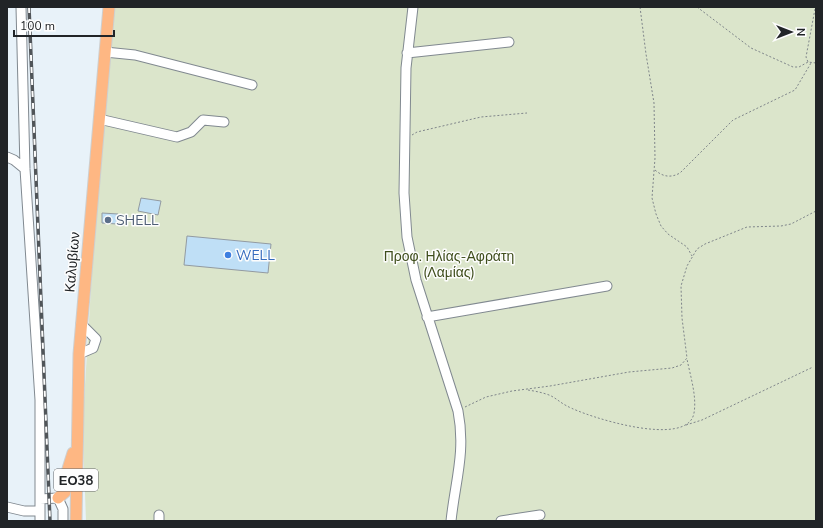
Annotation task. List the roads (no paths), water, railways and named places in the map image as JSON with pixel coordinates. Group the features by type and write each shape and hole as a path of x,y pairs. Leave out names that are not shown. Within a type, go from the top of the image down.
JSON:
{"main road":[{"name":"Καλυβίων","path":"76,521 76,444 79,354 109,7"},
{"path":"58,498 65,492 68,469 76,444"}],"street":[{"path":"21,7 25,169 40,400 40,521"},
{"path":"413,7 407,53 404,193 408,237 416,280 458,411 462,445 451,521"},
{"path":"407,53 510,42"},
{"path":"105,52 135,55 252,85"},
{"path":"99,119 177,137 191,132 206,119 224,122"},
{"path":"7,157 14,160 25,169"},
{"path":"427,317 607,286"},
{"path":"79,354 93,348 96,340 81,324"},
{"path":"40,499 58,498 63,509 63,521"},
{"path":"7,507 24,511 40,511"},
{"path":"501,521 540,515"}],"railway":[{"path":"29,7 50,521"}],"place":[{"name":"SHELL","path":"108,220"},
{"name":"WELL","path":"228,255"}],"park label":[{"name":"Προφ. Ηλίας-Αφράτη (Λαμίας)","path":"449,264"}]}
